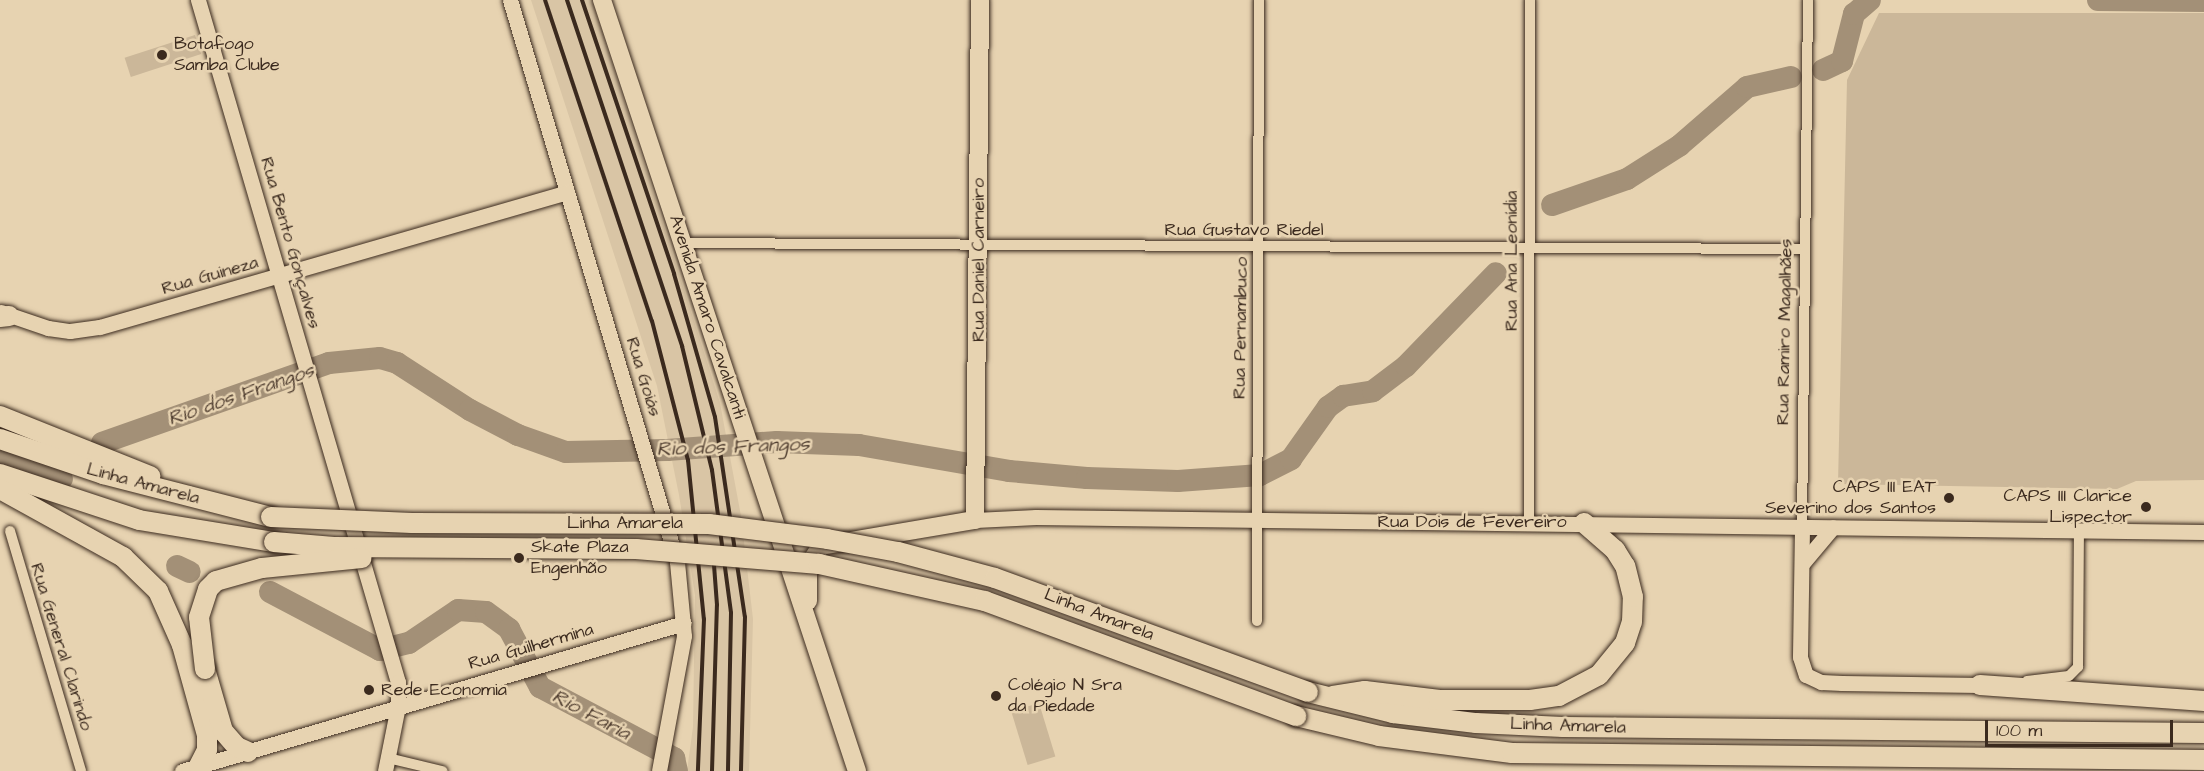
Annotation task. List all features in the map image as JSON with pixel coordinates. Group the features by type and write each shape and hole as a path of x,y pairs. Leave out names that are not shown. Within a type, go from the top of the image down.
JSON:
{"highway":[{"path":"0,416 205,500"},
{"name":"Linha Amarela","path":"0,439 103,474 271,517 412,523 709,524 827,539 898,552 995,578 1308,692 1436,719 1563,728 2204,733"},
{"name":"Linha Amarela","path":"0,474 140,520 274,542 409,548 693,551 857,570 985,601 1296,716 1379,736 1469,749 1740,757 2204,760"},
{"path":"0,489 123,557 158,591 182,645 207,735 207,750 191,769"},
{"path":"1328,698 1365,691 1439,700 1530,700 1558,696 1599,675 1624,643 1632,622 1633,597 1625,566 1616,550 1584,523"},
{"path":"248,752 237,747 223,731 206,669 199,617 205,596 216,581 254,570 376,556 409,548"},
{"path":"1980,685 2204,700"},
{"path":"1740,757 1837,771"}],"main road":[{"name":"Avenida Amaro Cavalcanti","path":"602,0 810,621 857,771"},
{"name":"Rua Daniel Carneiro","path":"975,520 980,247 980,0"},
{"path":"750,444 793,528 821,546 808,566 810,621"},
{"name":"Rua Dois de Fevereiro","path":"821,546 975,520"}],"street":[{"name":"Rua Bento Gonçalves","path":"198,0 393,664 398,706 386,764"},
{"name":"Rua Goiás","path":"510,0 677,562 684,623 659,771"},
{"name":"Rua Pernambuco","path":"1257,621 1259,0"},
{"name":"Rua Ana Leonídia","path":"1529,522 1530,0"},
{"name":"Rua Ramiro Magalhães","path":"1808,0 1801,664 1806,675 1821,682 1980,685"},
{"name":"Rua Guineza","path":"3,315 48,328 81,331 280,277 567,192"},
{"name":"Rua Gustavo Riedel","path":"682,243 980,247 1805,249"},
{"name":"Rua Dois de Fevereiro","path":"975,520 1035,517 2204,532"},
{"path":"1802,564 1833,527"},
{"path":"1980,685 2065,677 2074,672 2079,660 2079,530"},
{"name":"Rua General Clarindo","path":"10,531 81,771"},
{"name":"Rua Guilhermina","path":"191,769 684,623"},
{"path":"386,764 442,771"}],"shaded area":[{"path":"531,0 592,0 720,403 741,516 753,619 749,771 687,771 693,727 695,595 679,495 657,386"},
{"path":"1879,13 2204,13 2204,480 2136,481 2117,489 1838,484 1847,80"},
{"name":"Botafogo Samba Clube","path":"195,35 201,54 131,77 125,58"},
{"path":"1039,703 1055,757 1028,765 1011,711"}],"waterway":[{"name":"Rio dos Frangos","path":"1823,70 1842,61 1854,14 1870,0"},
{"name":"Rio dos Frangos","path":"2098,0 2204,1"},
{"name":"Rio dos Frangos","path":"1552,205 1627,179 1679,146 1747,87 1791,77"},
{"name":"Rio dos Frangos","path":"102,443 329,363 380,358 397,363 470,410 518,435 566,452 667,450 777,442 859,445 1009,471 1087,478 1178,481 1260,475 1291,459 1328,407 1343,396 1373,391 1406,366 1496,273"},
{"name":"Rio Faria","path":"0,456 62,479"},
{"name":"Rio Faria","path":"177,566 190,572"},
{"name":"Rio Faria","path":"270,592 380,650 409,643 458,610 486,612 509,629 540,687 674,758 677,771"}],"railway":[{"path":"545,0 652,321 688,460 704,619 698,771"},
{"path":"567,0 682,346 712,470 731,613 728,771"},
{"path":"582,0 674,274 715,417 745,617 741,771"},
{"path":"712,771 717,605 713,552"}],"place":[{"name":"Botafogo Samba Clube","path":"162,55"},
{"name":"CAPS III EAT Severino dos Santos","path":"1949,498"},
{"name":"CAPS III Clarice Lispector","path":"2146,507"},
{"name":"Skate Plaza Engenhão","path":"519,558"},
{"name":"Rede Economia","path":"369,690"},
{"name":"Colégio N Sra da Piedade","path":"996,696"}]}
